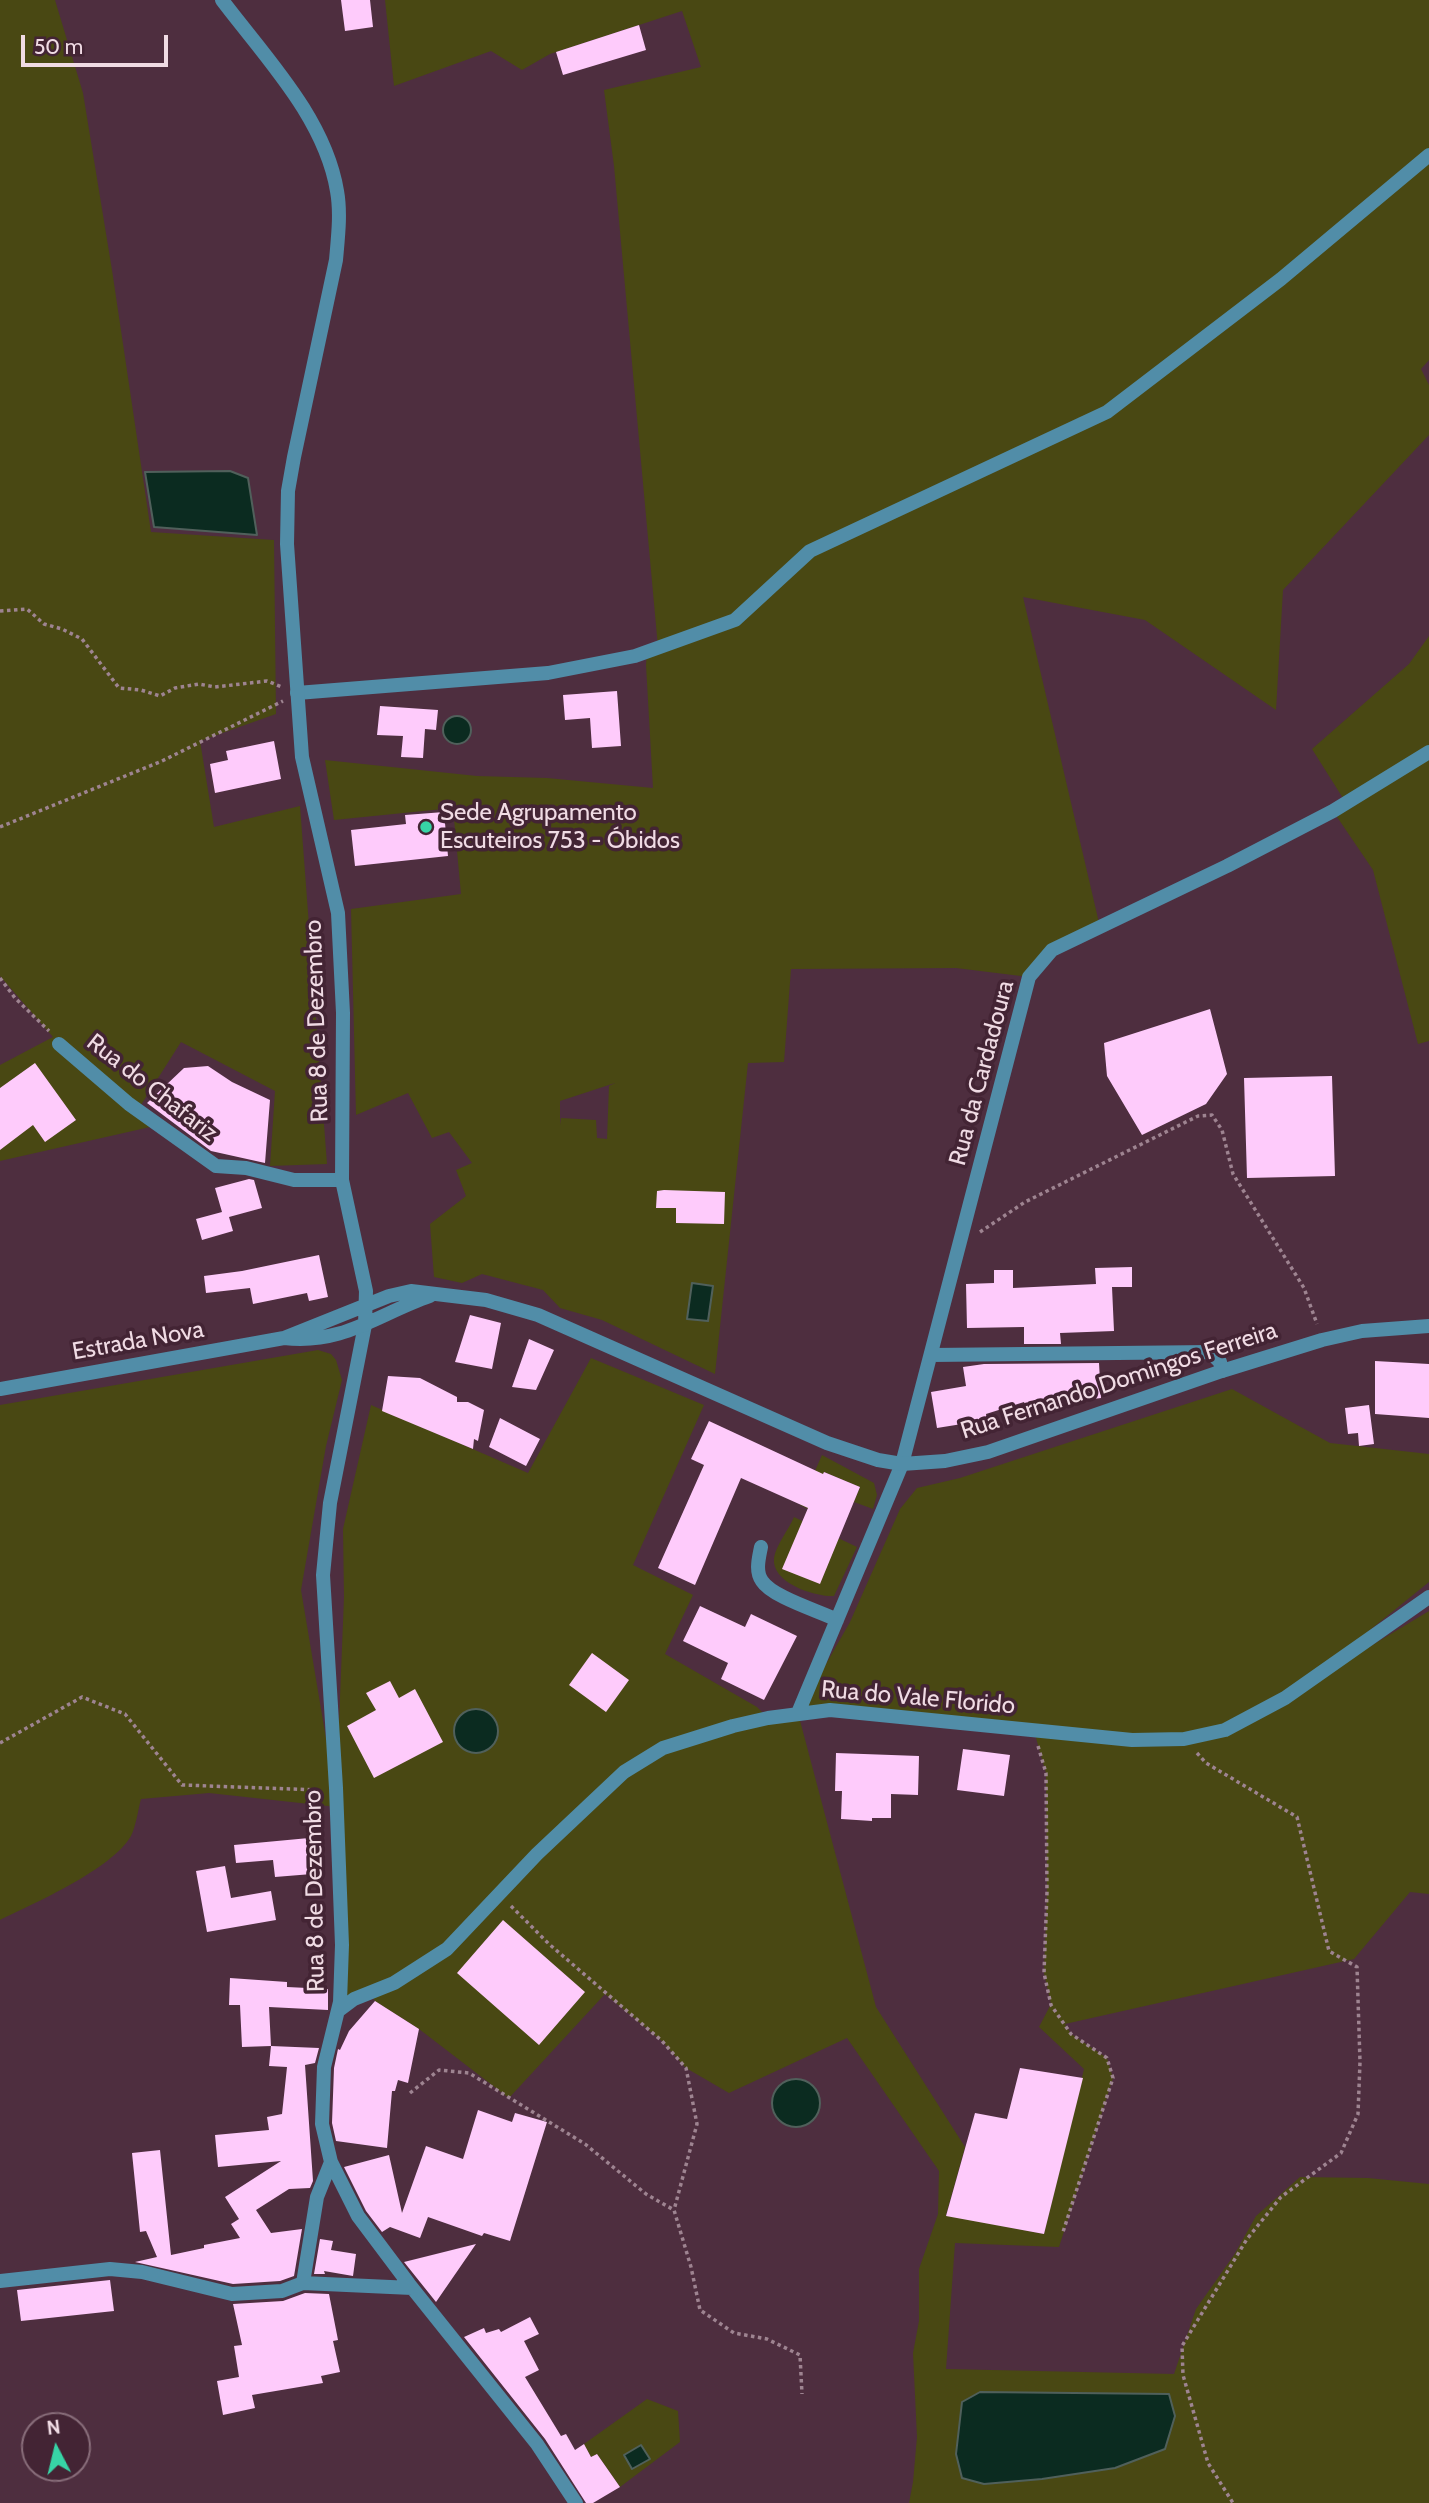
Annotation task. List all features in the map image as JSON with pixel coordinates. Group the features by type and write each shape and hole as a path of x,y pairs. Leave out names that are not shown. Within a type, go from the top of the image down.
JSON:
{"street":[{"path":"222,0 310,118 321,141 337,191 339,231 336,260 288,491 287,544 297,693 548,673 635,656 735,620 810,551 1107,412 1281,279 1429,155"},
{"name":"Rua 8 de Dezembro","path":"297,693 302,757 338,913 343,1013 342,1180 366,1291 365,1325 330,1503 323,1575 336,1787 342,1945 340,2002 324,2067 322,2124 331,2162 358,2216 537,2444 568,2496 576,2503"},
{"name":"Rua da Cardadoura","path":"798,1713 902,1464 1029,977 1052,950 1333,811 1429,752"},
{"name":"Rua do Chafariz","path":"59,1044 130,1104 216,1166 246,1168 295,1180 342,1180"},
{"name":"Rua Fernando Domingos Ferreira","path":"365,1306 411,1291 486,1300 538,1315 827,1443 878,1461 902,1464 944,1461 988,1452 1222,1371 1322,1340 1362,1331 1429,1326"},
{"name":"Rua Fernando Domingos Ferreira","path":"365,1325 402,1306 435,1295"},
{"name":"Estrada Nova","path":"0,1389 284,1338 365,1306"},
{"name":"Estrada Nova","path":"284,1338 319,1340 365,1325"},
{"path":"932,1355 1210,1352 1220,1362 1222,1371"},
{"path":"761,1548 758,1567 761,1580 770,1590 837,1620"},
{"name":"Rua do Vale Florido","path":"338,2011 354,1999 394,1983 447,1949 537,1854 624,1772 663,1748 733,1726 798,1713 830,1710 1132,1740 1185,1739 1225,1730 1284,1698 1429,1597"},
{"path":"303,2283 317,2197 331,2162"},
{"path":"0,2281 110,2269 142,2272 232,2294 282,2291 303,2283 412,2288"}],"path":[{"path":"0,611 27,609 44,624 82,639 119,688 141,690 160,696 175,688 199,684 215,687 267,681 297,693"},
{"path":"0,827 162,761 297,693"},
{"path":"0,978 15,998 59,1044"},
{"path":"960,1244 1026,1202 1198,1116 1212,1115 1222,1130 1234,1174 1304,1288 1322,1340"},
{"path":"0,1743 82,1697 125,1714 182,1785 311,1791 336,1787"},
{"path":"1034,1731 1046,1773 1047,1892 1044,1973 1051,2005 1071,2034 1107,2058 1113,2078 1063,2232"},
{"path":"1185,1739 1206,1763 1297,1817 1329,1951 1357,1967 1360,2062 1358,2114 1341,2153 1281,2197 1247,2239 1182,2346 1183,2375 1208,2463 1233,2503"},
{"path":"499,1894 549,1944 664,2043 686,2068 697,2124 674,2210 691,2267 699,2310 734,2333 767,2339 800,2355 802,2394"},
{"path":"410,2093 439,2070 469,2073 585,2144 646,2194 674,2210"}],"shaded area":[{"path":"0,0 55,0 83,93 151,532 274,540 276,714 200,741 214,827 300,806 327,1164 270,1166 275,1091 181,1042 139,1108 159,1125 0,1161 0,1065 53,1037 0,976"},
{"path":"385,0 1429,0 1429,360 1421,369 1429,385 1429,435 1283,590 1276,710 1145,620 1023,597 1100,927 1052,950 1029,977 956,968 791,969 784,1062 748,1063 715,1374 602,1320 560,1308 543,1290 482,1274 462,1283 434,1277 430,1224 466,1196 456,1170 472,1163 449,1132 432,1138 408,1093 356,1115 351,909 461,894 453,808 334,820 325,760 477,776 547,778 653,788 646,665 647,652 658,647 614,166 604,90 701,67 682,11 550,54 522,70 491,51 394,86","holes":["615,1083 609,1086 607,1139 597,1138 596,1120 561,1118 560,1125 560,1101"]},
{"path":"230,471 248,478 257,535 154,527 145,472"},
{"path":"1429,636 1429,1041 1418,1044 1373,870 1333,811 1346,803 1312,749 1409,664"},
{"path":"457,716 467,720 471,730 467,740 457,744 447,740 443,730 447,720"},
{"path":"692,1283 713,1286 708,1321 687,1319"},
{"path":"318,1350 331,1354 336,1360 342,1380 326,1446 301,1590 336,1798 344,1597 343,1529 371,1405 528,1473 591,1358 704,1405 633,1565 693,1595 665,1654 757,1707 768,1718 798,1713 850,1622 900,1509 917,1488 960,1478 1232,1389 1330,1443 1429,1454 1429,1582 1291,1694 1429,1611 1429,1894 1410,1892 1354,1959 1065,2024 1071,2034 1107,2058 1113,2078 1059,2247 955,2243 946,2369 1174,2374 1196,2309 1234,2255 1256,2216 1300,2177 1368,2178 1429,2184 1429,2503 909,2503 917,2437 913,2353 919,2321 919,2269 938,2214 939,2171 847,2038 729,2093 686,2068 662,2041 605,1994 509,2098 419,2029 375,2001 370,1993 340,2002 337,1807 209,1793 141,1799 131,1836 107,1861 72,1884 0,1920 0,1405","holes":["798,1713 1034,1731 1046,1773 1047,1892 1044,1973 1051,2004 1039,2027 1084,2069 1044,2234 946,2215 965,2147 876,2007","1165,2449 1115,2468 984,2484"]},
{"path":"822,1455 874,1483 877,1495 873,1509 854,1502 860,1487 824,1472 808,1509 800,1505"},
{"path":"794,1517 857,1547 834,1596 806,1591 779,1575 775,1567 775,1553"},
{"path":"476,1709 491,1716 498,1731 491,1746 476,1753 461,1746 454,1731 461,1716"},
{"path":"796,2079 813,2086 820,2103 813,2120 796,2127 779,2120 772,2103 779,2086"},
{"path":"980,2392 1169,2394 1175,2416 1165,2449 1115,2468 984,2484 962,2478 956,2454 962,2402"},
{"path":"647,2399 678,2411 680,2442 620,2487 597,2454 591,2457 584,2444"},
{"path":"641,2445 650,2459 632,2469 624,2455"}],"building":[{"path":"341,0 370,0 373,27 345,31"},
{"path":"639,25 646,50 563,75 556,52"},
{"path":"617,691 621,746 592,748 590,718 565,720 563,695"},
{"path":"380,706 438,710 436,730 425,729 423,758 401,757 403,736 377,735"},
{"path":"274,741 281,779 215,793 210,764 228,760 226,751"},
{"path":"444,812 448,856 355,866 351,830 406,824 405,815"},
{"path":"1210,1009 1227,1074 1206,1104 1142,1135 1107,1076 1104,1043"},
{"path":"35,1063 76,1120 45,1142 33,1125 0,1150 0,1088"},
{"path":"208,1066 232,1082 270,1100 265,1163 211,1151 147,1103 184,1068"},
{"path":"1332,1076 1335,1176 1247,1178 1244,1078"},
{"path":"254,1180 262,1208 229,1217 233,1231 202,1240 196,1219 222,1212 215,1188"},
{"path":"657,1191 725,1192 724,1224 676,1223 676,1208 656,1208"},
{"path":"319,1255 328,1297 309,1301 307,1293 253,1304 250,1288 206,1293 204,1276"},
{"path":"1132,1267 1132,1287 1112,1287 1114,1331 1060,1333 1061,1344 1024,1344 1024,1327 967,1328 966,1284 994,1283 994,1270 1013,1270 1013,1288 1096,1284 1095,1268"},
{"path":"470,1315 501,1323 492,1369 455,1362"},
{"path":"529,1339 554,1350 536,1390 512,1387"},
{"path":"1375,1361 1429,1364 1429,1418 1375,1414"},
{"path":"1099,1363 1101,1398 1070,1402 1030,1417 1024,1402 986,1414 987,1420 937,1428 931,1392 966,1386 963,1367 984,1364"},
{"path":"388,1376 420,1378 457,1397 457,1402 468,1402 484,1410 478,1441 474,1439 473,1449 382,1411"},
{"path":"1369,1405 1374,1444 1359,1446 1358,1433 1348,1434 1345,1408"},
{"path":"500,1418 540,1439 526,1466 489,1447"},
{"path":"709,1421 823,1474 824,1472 860,1487 820,1584 782,1569 808,1508 741,1478 695,1585 658,1568 704,1465 691,1459"},
{"path":"700,1606 745,1627 751,1614 797,1636 764,1700 721,1679 728,1663 683,1641"},
{"path":"592,1653 629,1680 606,1712 569,1685"},
{"path":"390,1681 399,1698 415,1689 443,1742 374,1778 347,1726 376,1710 366,1693"},
{"path":"963,1749 1010,1755 1004,1796 957,1790"},
{"path":"836,1753 919,1756 918,1795 891,1794 891,1818 872,1818 872,1821 841,1819 842,1791 835,1791"},
{"path":"309,1838 312,1874 275,1877 273,1860 236,1863 234,1845"},
{"path":"225,1866 231,1898 271,1891 276,1920 207,1932 196,1871"},
{"path":"503,1920 585,1992 539,2045 457,1973"},
{"path":"230,1978 287,1982 287,1987 328,1989 328,2010 269,2007 271,2046 242,2047 240,2005 229,2005"},
{"path":"375,2001 419,2029 408,2083 398,2080 395,2091 392,2091 387,2148 336,2141 332,2123 334,2068 338,2049 340,2050 349,2031"},
{"path":"271,2046 319,2048 315,2063 305,2065 313,2181 310,2188 289,2189 256,2210 271,2233 302,2229 294,2276 280,2281 233,2284 135,2262 157,2257 146,2231 140,2232 132,2153 160,2150 171,2255 240,2238 231,2224 239,2219 225,2197 281,2161 218,2167 215,2135 269,2130 267,2117 282,2114 287,2067 269,2066"},
{"path":"1020,2068 1083,2078 1044,2234 946,2216 975,2113 1007,2119"},
{"path":"478,2110 512,2122 515,2113 547,2122 510,2241 484,2233 482,2236 428,2217 420,2238 390,2227 382,2232 366,2211 344,2167 389,2155 402,2213 426,2146 463,2159"},
{"path":"320,2239 333,2241 331,2250 356,2254 353,2276 324,2271 325,2274 314,2274"},
{"path":"476,2244 436,2302 404,2262"},
{"path":"110,2280 114,2311 21,2321 17,2290"},
{"path":"305,2293 329,2294 338,2340 333,2341 340,2372 321,2376 323,2383 252,2395 255,2408 223,2415 217,2381 239,2377 234,2346 242,2345 233,2304 283,2301"},
{"path":"530,2317 539,2334 524,2341 539,2370 525,2377 561,2436 566,2434 575,2450 584,2444 591,2457 597,2454 620,2487 593,2503 586,2503 545,2439 464,2337 484,2328 486,2333 499,2329 501,2332"}],"place":[{"name":"Sede Agrupamento Escuteiros 753 - Óbidos","path":"426,827"}]}
